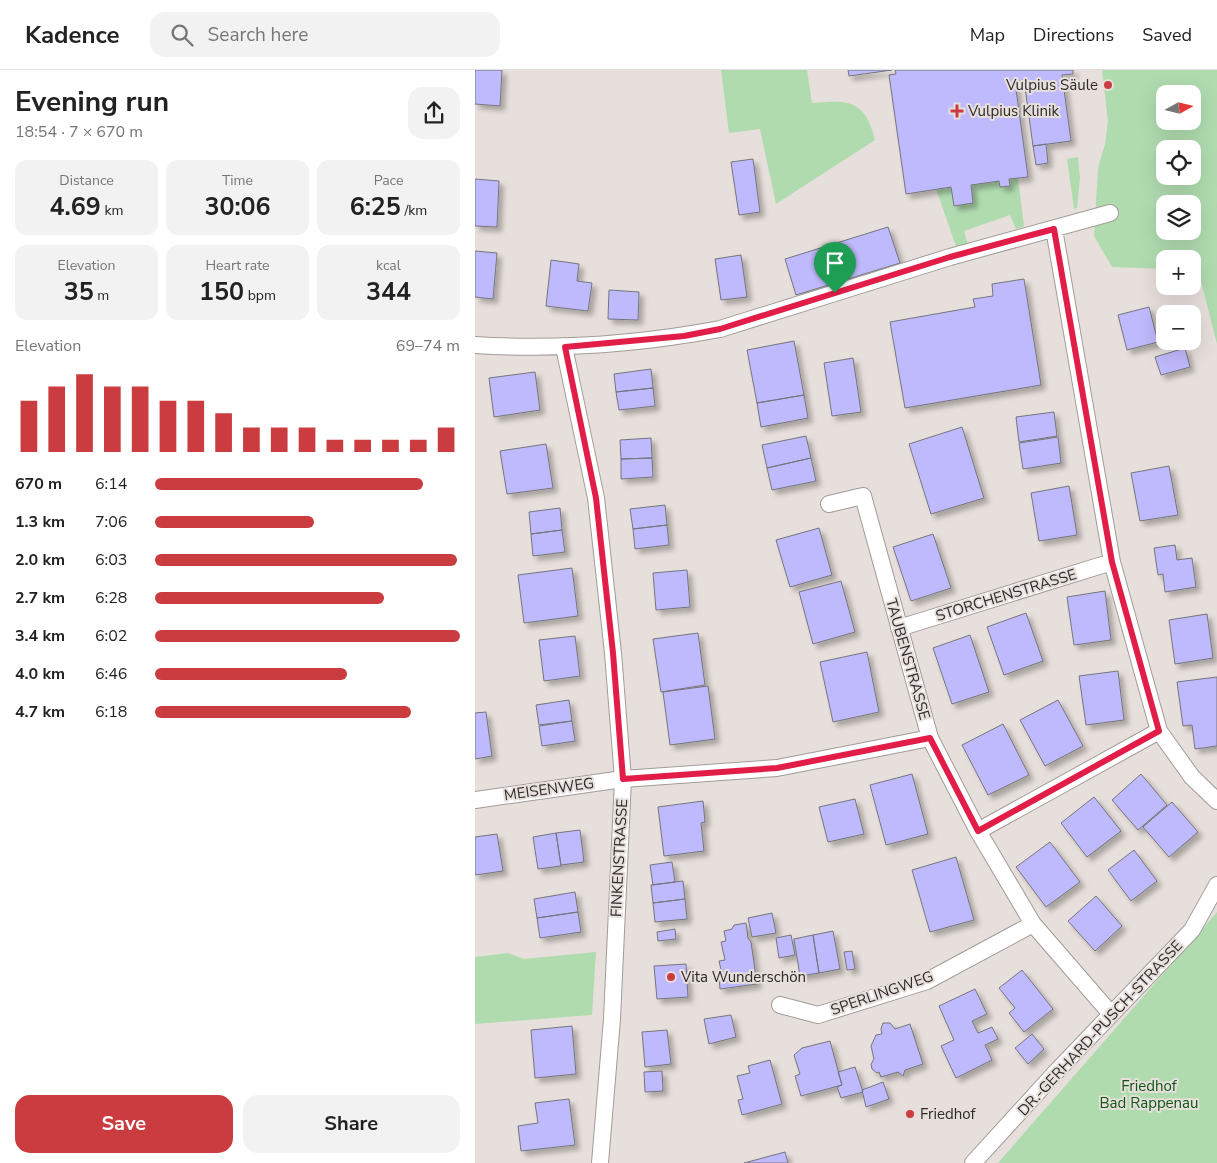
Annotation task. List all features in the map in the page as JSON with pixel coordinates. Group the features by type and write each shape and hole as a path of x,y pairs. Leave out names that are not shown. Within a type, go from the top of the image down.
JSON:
{"street":[{"path":"475,345 565,347 684,336 720,329 950,257 1109,213"},
{"path":"1054,229 1112,562 1159,731 1192,777 1217,801"},
{"name":"FINKENSTRASSE","path":"565,347 596,498 613,653 623,779 612,1019 600,1163"},
{"name":"TAUBENSTRASSE","path":"829,504 863,496 930,738 978,831 1033,924 1111,1014"},
{"name":"STORCHENSTRASSE","path":"899,628 1112,562"},
{"path":"978,831 1159,731"},
{"name":"MEISENWEG","path":"475,800 623,779 777,768 930,738"},
{"name":"DR.-GERHARD-PUSCH-STRASSE","path":"973,1163 1191,930 1217,886"},
{"name":"SPERLINGWEG","path":"781,1005 818,1015 927,981 1033,924"}],"green space":[{"path":"721,70 807,70 812,103 845,103 860,109 866,116 875,140 776,204 760,129 729,133"},
{"path":"1102,70 1217,70 1217,344 1201,282 1201,250 1156,250 1156,269 1112,267 1094,236 1098,168 1105,144 1108,121"},
{"path":"1078,157 1080,178 1077,208 1074,209 1067,159"},
{"path":"1018,178 1024,226 1016,229 1010,215 964,231 968,245 957,249 936,189 951,187 954,206 973,203 971,185 999,181 1001,187 1010,186 1009,179"},
{"name":"Friedhof Bad Rappenau","path":"1217,912 1217,1163 998,1163"},
{"path":"596,952 592,1015 475,1024 475,957 508,953 524,959"}],"building":[{"path":"475,70 502,70 500,106 475,104"},
{"path":"848,70 892,70 849,76"},
{"name":"Vulpius Klinik","path":"895,70 1073,70 1073,74 1062,75 1071,141 1033,146 1024,80 1015,82 1028,177 1009,179 1010,186 1000,187 999,181 971,185 973,203 954,206 951,187 906,194 889,75 896,74"},
{"path":"1046,144 1048,163 1036,165 1033,146"},
{"path":"753,159 760,212 739,215 731,162"},
{"path":"475,179 499,181 497,227 475,226"},
{"path":"888,227 900,263 796,295 785,259"},
{"path":"475,251 497,253 493,299 475,297"},
{"path":"741,255 747,297 721,300 715,259"},
{"path":"551,260 579,264 577,281 592,283 588,311 546,306"},
{"path":"1024,279 1041,385 905,408 890,322 975,307 973,299 993,296 992,284"},
{"path":"609,290 639,292 638,320 608,319"},
{"path":"1149,307 1156,334 1156,343 1127,350 1118,315"},
{"path":"794,341 804,395 757,403 747,350"},
{"path":"1178,350 1186,350 1190,367 1161,375 1155,357"},
{"path":"853,358 861,412 832,416 824,363"},
{"path":"651,369 653,388 616,392 614,374"},
{"path":"535,372 540,410 494,417 489,378"},
{"path":"653,388 655,406 619,410 616,392"},
{"path":"804,395 808,418 761,427 757,403"},
{"path":"1054,412 1057,436 1019,442 1016,417"},
{"path":"962,427 984,498 931,514 909,444"},
{"path":"806,436 811,458 767,468 762,445"},
{"path":"1058,437 1061,463 1023,469 1019,443"},
{"path":"651,438 652,458 621,459 620,440"},
{"path":"546,444 553,488 507,494 500,451"},
{"path":"652,458 653,477 621,479 621,459"},
{"path":"811,458 816,481 772,490 767,468"},
{"path":"1169,466 1178,515 1140,521 1131,473"},
{"path":"1069,486 1077,535 1039,541 1031,493"},
{"path":"665,505 667,525 633,529 630,509"},
{"path":"560,508 562,530 531,534 529,512"},
{"path":"667,525 669,545 635,549 633,529"},
{"path":"819,528 832,575 790,587 776,540"},
{"path":"562,530 565,552 533,556 531,534"},
{"path":"933,534 951,588 911,601 893,547"},
{"path":"1175,545 1177,560 1192,558 1196,587 1165,592 1163,574 1158,575 1154,548"},
{"path":"572,568 578,616 524,623 518,575"},
{"path":"687,570 690,607 656,610 653,573"},
{"path":"841,581 855,632 813,644 799,592"},
{"path":"1105,591 1111,640 1074,645 1067,597"},
{"path":"1026,613 1043,661 1004,675 987,627"},
{"path":"1207,614 1213,658 1175,664 1169,620"},
{"path":"698,633 705,685 661,692 653,639"},
{"path":"970,635 989,692 952,704 933,648"},
{"path":"575,636 580,676 544,681 539,640"},
{"path":"867,652 879,712 833,722 820,662"},
{"path":"1118,671 1124,720 1086,725 1079,676"},
{"path":"1217,677 1217,746 1195,749 1192,725 1183,726 1177,682"},
{"path":"708,686 715,739 670,745 663,692"},
{"path":"569,700 572,721 539,725 536,705"},
{"path":"1058,700 1083,746 1045,766 1020,720"},
{"path":"486,712 492,756 475,759 475,713"},
{"path":"572,721 575,741 542,746 539,726"},
{"path":"1003,724 1029,775 988,795 962,745"},
{"path":"912,774 928,834 886,845 870,785"},
{"path":"1141,774 1167,805 1138,830 1112,800"},
{"path":"1094,797 1121,831 1087,857 1061,823"},
{"path":"855,799 864,834 828,842 819,807"},
{"path":"703,801 705,822 701,823 704,851 664,856 658,807"},
{"path":"1172,802 1198,832 1169,857 1143,827"},
{"path":"580,830 584,862 561,865 556,833"},
{"path":"556,833 561,866 538,869 533,837"},
{"path":"497,834 503,871 475,875 475,837"},
{"path":"1050,842 1080,882 1046,907 1016,867"},
{"path":"1134,850 1157,881 1131,901 1108,870"},
{"path":"956,857 974,920 930,932 912,870"},
{"path":"672,862 675,882 653,885 650,865"},
{"path":"683,881 685,899 653,903 651,885"},
{"path":"575,892 578,912 537,918 534,899"},
{"path":"1096,896 1122,926 1095,951 1068,921"},
{"path":"685,899 687,919 655,922 653,903"},
{"path":"578,912 581,932 540,938 537,918"},
{"path":"772,913 776,933 752,937 748,918"},
{"path":"746,923 748,938 751,942 757,984 720,989 719,978 722,974 719,961 725,960 721,942 726,941 724,931 732,929 734,925"},
{"path":"675,929 676,939 658,941 657,932"},
{"path":"833,931 840,969 819,973 813,935"},
{"path":"791,935 795,955 779,958 776,938"},
{"path":"813,935 819,973 800,976 794,939"},
{"path":"852,951 855,969 847,970 844,952"},
{"path":"686,964 688,997 657,999 654,966"},
{"path":"1022,970 1053,1009 1024,1032 1009,1013 1015,1008 999,988"},
{"path":"975,989 987,1014 972,1021 978,1033 992,1027 998,1039 985,1045 992,1060 956,1078 941,1046 954,1040 939,1006"},
{"path":"731,1015 736,1037 709,1044 704,1019"},
{"path":"883,1023 890,1023 895,1029 910,1024 923,1064 905,1070 903,1076 898,1072 881,1077 879,1072 877,1073 872,1069 871,1064 874,1059 871,1046 876,1035 882,1034"},
{"path":"572,1026 576,1074 535,1078 531,1030"},
{"path":"667,1030 671,1064 645,1067 642,1032"},
{"path":"1032,1034 1044,1049 1028,1064 1015,1048"},
{"path":"830,1041 842,1085 801,1096 795,1076 800,1074 794,1055 802,1048"},
{"path":"770,1060 782,1104 742,1115 738,1100 743,1099 737,1076 750,1073 748,1066"},
{"path":"855,1067 863,1092 841,1098 837,1087 842,1085 838,1072"},
{"path":"662,1071 663,1091 645,1092 644,1072"},
{"path":"883,1082 889,1099 866,1107 862,1090"},
{"path":"569,1099 575,1145 521,1151 518,1126 538,1123 535,1103"},
{"path":"785,1152 788,1163 744,1163"}],"place":[{"name":"Vulpius Säule","path":"1108,85"},
{"name":"Vulpius Klinik","path":"957,111"},
{"name":"Vita Wunderschön","path":"671,977"},
{"name":"Friedhof","path":"910,1114"}],"route":[{"path":"1054,229 1112,562 1159,731 978,831 930,738 777,768 623,779 613,653 596,498 565,347 684,336 720,329 835,293 950,257 1054,229"}]}
